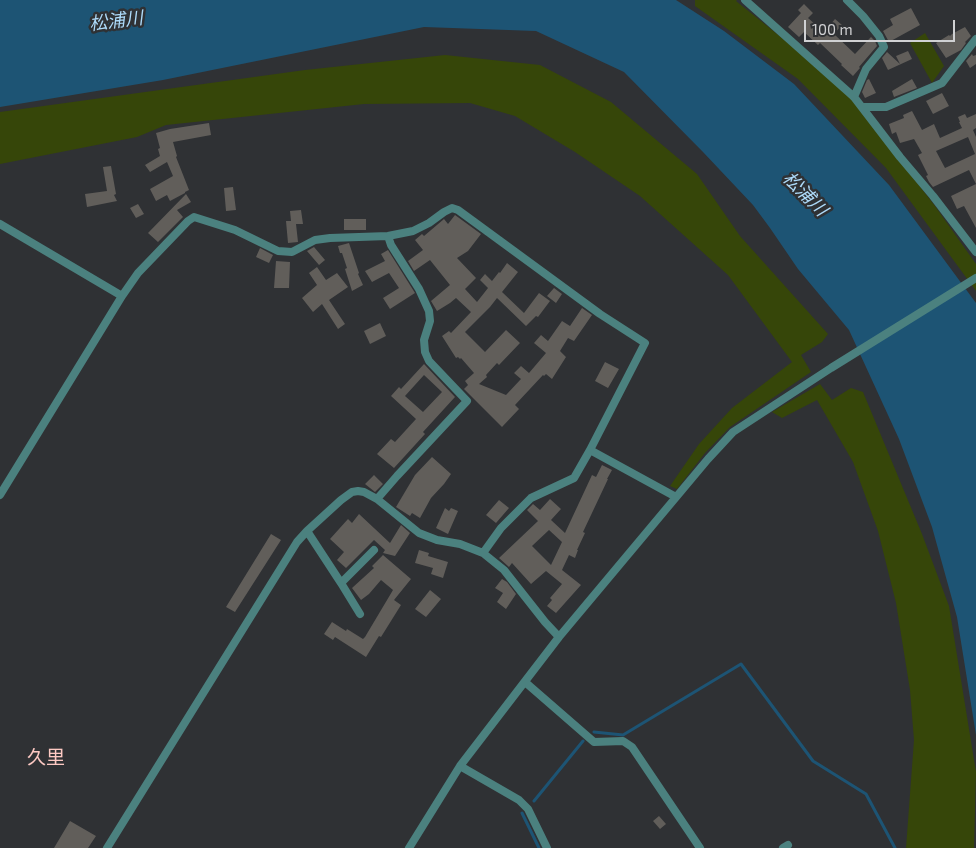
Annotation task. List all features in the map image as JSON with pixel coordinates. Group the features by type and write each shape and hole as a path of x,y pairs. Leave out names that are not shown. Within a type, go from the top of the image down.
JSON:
{"street":[{"path":"745,0 854,97 900,157 934,196 976,252"},
{"path":"847,0 880,36 884,47 866,69 854,97"},
{"path":"862,107 886,107 942,83 976,39"},
{"path":"0,495 122,296 138,273 188,221 194,218 235,230 278,250 292,252 315,240 388,236 413,231 452,208 458,210 600,314 645,344 574,478 531,498 501,528 483,553"},
{"path":"0,224 122,296"},
{"path":"377,499 467,401 429,361 424,352 424,340 430,321 429,311 419,289 391,245 388,236"},
{"path":"410,848 460,766 559,637 708,459 733,432 831,368 976,278"},
{"path":"590,450 676,497"},
{"path":"107,848 297,542 352,492 364,492 377,499 419,533 437,540 460,544 483,553 504,570 544,622 559,637"},
{"path":"307,531 360,614"},
{"path":"341,583 374,550"},
{"path":"525,682 594,742 623,741 632,747 700,848"},
{"path":"460,766 519,800 528,809 547,848"}],"green space":[{"path":"695,0 737,0 852,99 935,206 976,264 976,291 886,168 798,79 695,6"},
{"path":"925,33 944,66 932,83 910,43"},
{"path":"445,55 540,65 611,102 697,174 740,236 828,334 822,342 801,355 811,372 730,427 705,453 677,489 670,486 699,444 732,408 792,362 728,275 640,196 575,152 515,116 470,103 364,104 166,125 137,137 0,164 0,112 305,70"},
{"path":"820,384 832,400 851,388 863,392 922,534 949,606 976,772 974,848 906,848 914,740 910,690 896,603 878,531 853,462 817,400 782,418 772,412"}],"water":[{"name":"松浦川","path":"0,0 676,0 724,31 794,84 889,185 976,303 976,735 957,617 932,527 899,439 849,330 798,269 753,205 624,72 536,31 424,27 163,80 0,107"}],"building":[{"path":"804,4 813,13 808,18 824,32 835,19 842,25 834,34 855,54 871,37 875,41 877,46 853,76 820,43 818,45 804,32 799,37 788,27 801,13 798,10"},
{"path":"911,8 920,25 889,42 883,31 893,25 890,19"},
{"path":"965,27 971,36 961,50 946,58 936,43"},
{"path":"908,51 912,59 888,70 882,58 887,52 900,64 896,56"},
{"path":"972,54 973,56 976,55 976,64 970,68 966,61"},
{"path":"869,79 876,93 865,98 862,92"},
{"path":"912,79 917,88 894,97 892,91"},
{"path":"942,93 949,106 933,114 926,101"},
{"path":"912,111 922,130 934,124 940,138 962,128 958,117 965,114 967,118 976,114 976,128 973,130 976,137 976,184 969,170 933,187 926,176 928,175 918,155 922,153 914,139 900,143 896,132 892,134 889,124 904,118 903,115","holes":["968,137 975,154 945,168 936,151"]},
{"path":"209,123 211,135 173,142 176,157 189,190 170,201 167,195 156,201 150,189 173,176 167,162 150,172 145,165 160,156 156,133"},
{"path":"111,166 116,194 114,195 117,201 87,207 85,194 107,191 103,167"},
{"path":"976,184 976,228 964,206 957,209 951,196"},
{"path":"233,187 236,210 226,211 224,188"},
{"path":"186,194 191,202 177,210 183,217 158,242 148,233"},
{"path":"138,204 144,214 136,218 130,208"},
{"path":"301,210 303,224 296,224 298,242 288,243 286,221 291,221 290,211"},
{"path":"455,215 481,234 468,251 457,258 476,278 465,289 477,302 488,288 480,280 485,274 492,281 507,263 518,272 502,292 524,313 539,293 550,301 538,317 536,316 526,326 497,298 465,332 485,352 506,330 520,343 499,365 497,363 486,375 487,377 479,384 506,395 521,379 514,373 521,366 529,373 546,353 534,343 541,335 548,341 562,321 570,326 582,308 592,315 574,341 568,338 560,351 566,357 552,379 546,374 543,375 515,405 519,409 502,427 464,389 468,385 465,381 474,373 461,358 456,358 442,336 449,331 451,333 471,312 456,298 437,311 431,301 450,285 430,260 414,271 408,261 423,250 415,240 422,234 424,236 444,219 448,224"},
{"path":"344,219 366,219 366,230 344,230"},
{"path":"349,243 363,285 352,291 345,269 347,268 338,246"},
{"path":"314,247 325,260 319,265 307,251"},
{"path":"260,248 273,255 269,263 256,257"},
{"path":"388,250 415,293 390,309 383,298 399,288 389,273 372,282 365,271 385,261 381,254"},
{"path":"276,261 290,262 289,288 274,288"},
{"path":"317,267 326,280 337,273 348,287 329,300 345,324 338,329 322,304 313,312 302,298 317,285 309,273"},
{"path":"554,288 562,294 556,303 547,296"},
{"path":"380,323 386,336 370,344 364,331"},
{"path":"605,362 619,369 608,388 595,381"},
{"path":"424,364 455,397 394,468 377,454 391,439 395,442 416,419 391,396 399,387 401,389","holes":["424,375 442,392 423,412 405,396"]},
{"path":"432,457 451,474 431,498 420,518 412,513 410,516 396,507 415,475"},
{"path":"602,465 612,470 583,532 585,533 575,558 569,555 562,570 581,585 556,613 547,606 552,600 550,598 562,584 546,571 531,584 512,563 509,567 499,558 538,521 527,510 533,504 540,510 550,499 561,509 551,520 565,533 592,475 596,477","holes":["549,530 562,542 551,565 532,546"]},
{"path":"374,475 383,484 375,492 365,484"},
{"path":"499,500 509,508 496,523 486,515"},
{"path":"445,508 449,511 451,508 458,511 448,534 436,528"},
{"path":"359,514 390,543 401,525 410,533 395,556 383,553 385,550 374,540 346,568 337,560 344,552 330,539 348,519 352,523"},
{"path":"271,534 281,540 235,612 226,607"},
{"path":"419,550 429,553 428,556 448,562 443,578 431,574 433,568 415,563"},
{"path":"383,555 411,579 394,600 401,605 366,657 335,637 333,640 324,634 332,622 363,639 365,637 393,590 381,580 361,600 352,588 374,568 372,566"},
{"path":"502,579 507,582 516,594 506,609 497,602 503,593 495,588"},
{"path":"430,590 441,599 426,617 415,609"},
{"path":"659,816 666,824 660,829 653,821"},
{"path":"70,821 96,836 88,848 54,848"}],"waterway":[{"path":"594,732 623,735 741,664 813,761 866,794 895,848"},
{"path":"534,801 583,741"},
{"path":"522,813 539,848"}],"district":[{"name":"久里","path":"46,758"}]}
